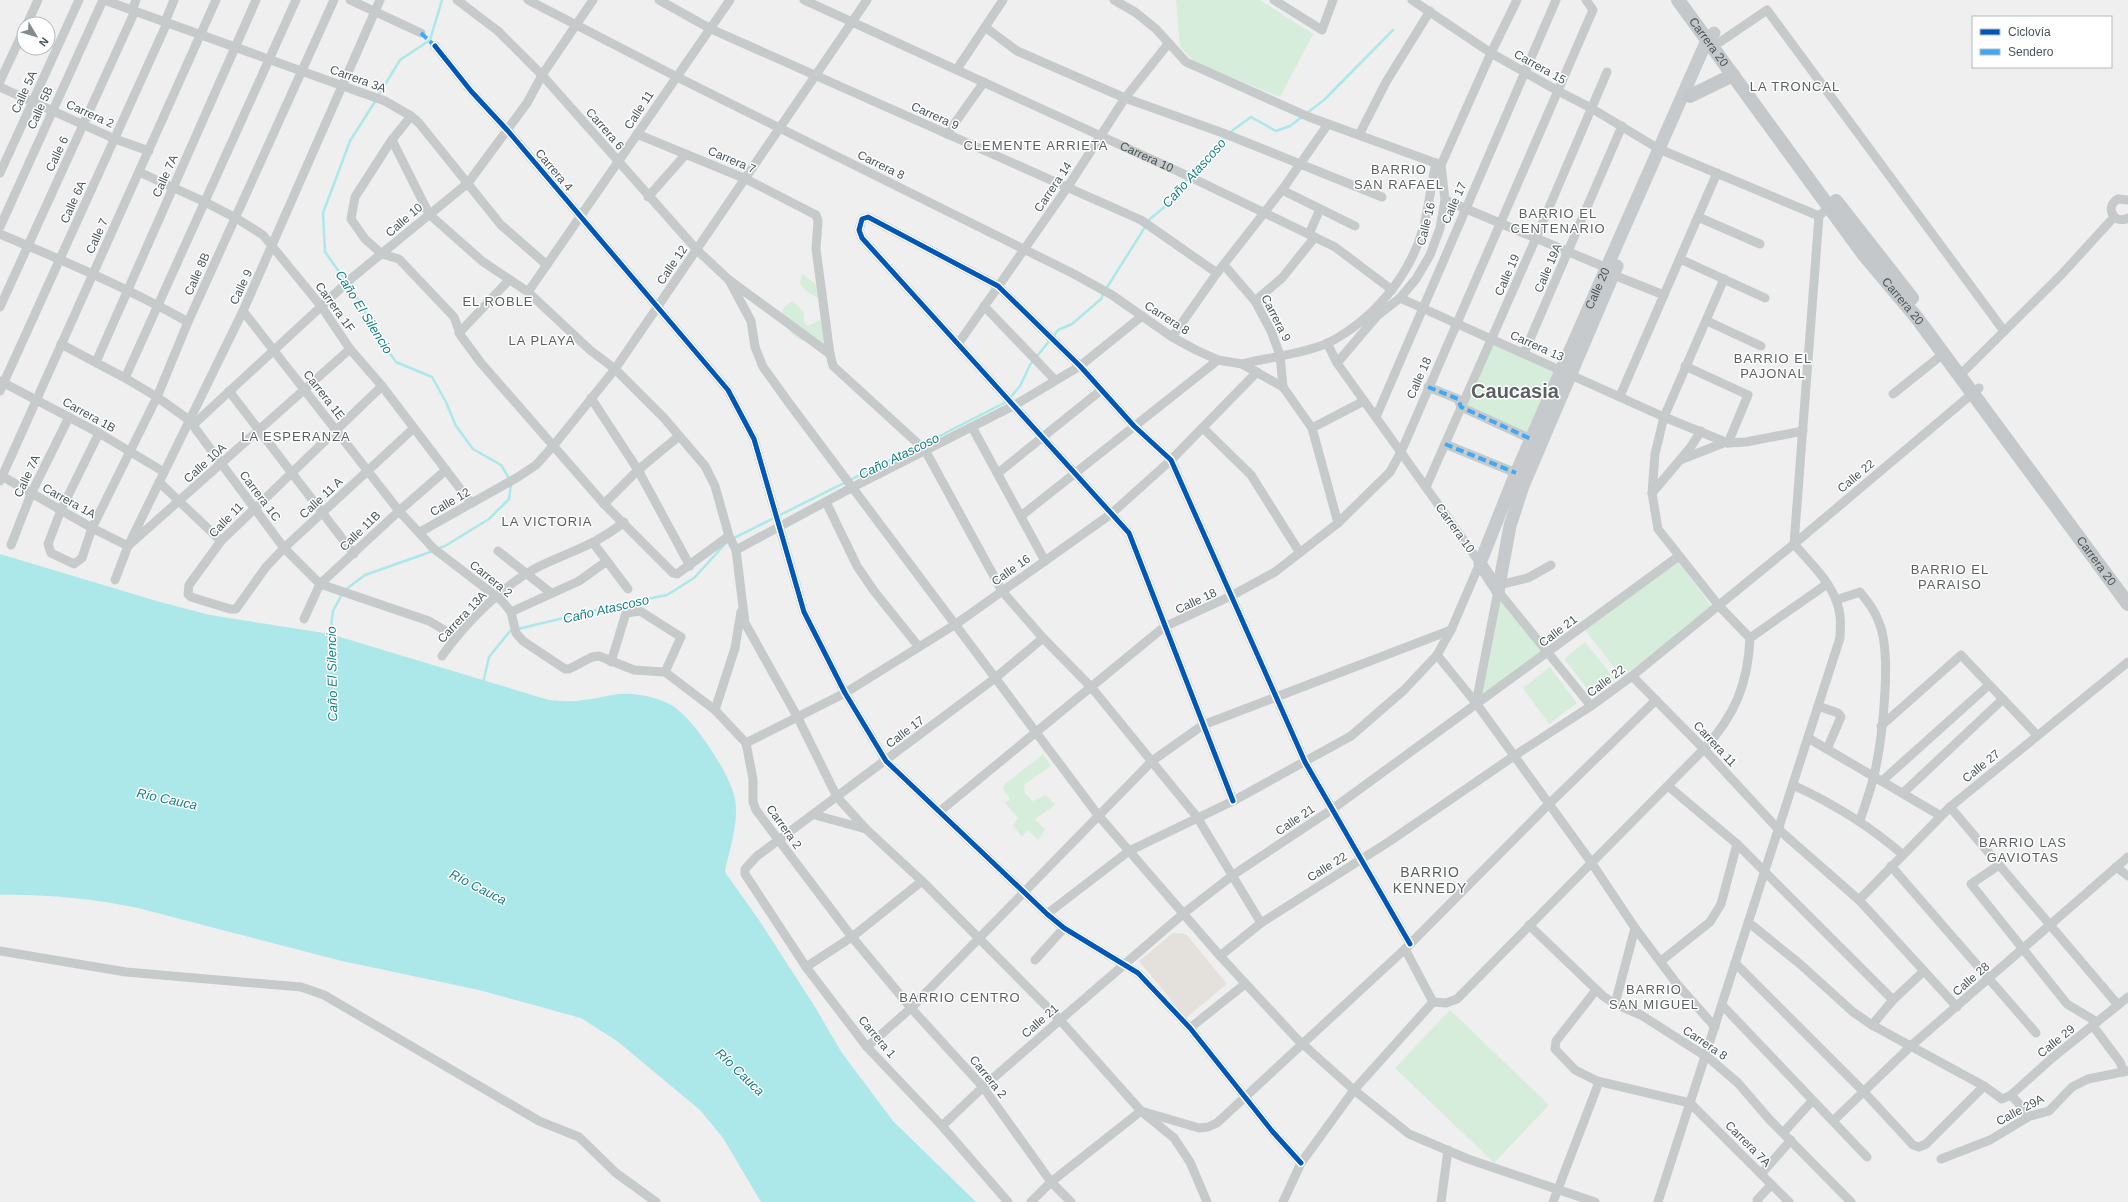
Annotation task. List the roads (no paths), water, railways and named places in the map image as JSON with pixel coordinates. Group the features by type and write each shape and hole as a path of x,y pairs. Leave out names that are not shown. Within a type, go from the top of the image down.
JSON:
{"main road":[{"name":"Carrera 20","path":"1678,0 1714,41 1832,196 1962,373 2128,604"},
{"name":"Carrera 20","path":"1689,0 1733,75 1824,211 1864,255 1916,318 1943,354 1962,373"},
{"path":"1690,96 1733,75"},
{"name":"Carrera 20","path":"1975,391 2128,591"}],"street":[{"path":"31,16 38,0"},
{"name":"Calle 5A","path":"0,173 78,0"},
{"name":"Carrera 3A","path":"103,0 385,101 412,116 501,225 547,265"},
{"name":"Calle 5B","path":"0,227 103,0"},
{"name":"Calle 6","path":"0,307 84,125 133,11 136,0"},
{"name":"Calle 6A","path":"1,385 61,259 166,22 174,0"},
{"name":"Calle 7","path":"1,478 216,0"},
{"name":"Calle 7A","path":"96,362 256,0"},
{"name":"Calle 8B","path":"125,378 296,0"},
{"name":"Calle 8B","path":"61,510 48,544 51,553 74,564 82,558 92,528 131,453 157,397 188,322 334,0"},
{"path":"350,0 421,33"},
{"name":"Calle 9","path":"115,580 128,546 164,472 191,423 273,246 380,0"},
{"name":"Carrera 6","path":"457,0 498,31 542,75 648,197 697,250 729,280"},
{"name":"Carrera 8","path":"528,0 677,77 1100,288 1172,337 1218,360 1242,364"},
{"name":"Calle 10","path":"191,423 229,391 353,277 468,183 528,103 542,75 593,0"},
{"name":"Carrera 9","path":"659,0 711,28 815,76 1141,220 1217,273"},
{"name":"Calle 11","path":"528,292 730,0"},
{"name":"Carrera 10","path":"804,0 1265,212 1335,247 1392,290"},
{"name":"Calle 12","path":"420,532 506,482 518,478 536,466 554,445 615,369 867,0"},
{"path":"956,69 1003,0"},
{"path":"1114,0 1135,12 1156,29 1168,44 1186,62 1306,116 1438,164"},
{"path":"1274,0 1322,30 1333,0"},
{"name":"Carrera 15","path":"1412,0 1491,53 1558,92 1591,108 1663,150 1717,172"},
{"name":"Calle 16","path":"1242,364 1327,343 1363,322 1392,290 1410,261 1423,229 1438,164 1517,0"},
{"name":"Calle 17","path":"1376,417 1556,0"},
{"name":"Calle 18","path":"939,812 1092,688 1164,627 1231,596 1275,572 1338,524 1390,472 1401,452 1428,387 1594,10 1586,0"},
{"path":"1714,41 1767,10 2004,331"},
{"path":"1359,135 1386,82 1430,11"},
{"path":"985,27 1018,51 1125,98 1227,135 1382,197"},
{"name":"Calle 20","path":"1663,150 1690,96 1714,41"},
{"name":"Calle 20","path":"1498,588 1510,526 1523,486 1566,372 1663,150 1714,41"},
{"name":"Carrera 14","path":"958,344 1067,188 1125,98 1168,44"},
{"name":"Carrera 4","path":"435,46 470,91 508,131 580,217 658,306 731,397 754,439 804,612 845,693 886,761 1047,914 1064,928 1138,973 1190,1028 1272,1131 1301,1164"},
{"path":"0,81 16,47"},
{"name":"Calle 19","path":"1426,487 1608,72"},
{"path":"947,134 984,82"},
{"name":"Carrera 2","path":"0,87 84,125 148,151"},
{"path":"412,116 392,140 355,197 352,219 364,239 382,254 399,258 454,317 459,333 481,363 604,504 624,522 673,573 678,574 776,519 826,502 850,483 921,447 972,427 1009,402 1080,366 1142,316"},
{"path":"1172,337 1217,273 1282,190 1328,124"},
{"name":"Calle 19A","path":"1524,353 1622,126"},
{"name":"Carrera 7","path":"638,134 746,179 814,213 818,218 816,248 830,354"},
{"path":"392,140 429,214 482,261 528,292 590,350 615,369 664,418 705,466 715,486 732,543 743,603 745,623 798,718 837,797 866,829 922,881 1060,1020 1140,1111 1174,1138 1190,1162 1207,1202"},
{"path":"648,197 686,154"},
{"name":"Calle 16","path":"1337,363 1377,316 1400,298 1416,279 1430,256 1440,228 1445,200 1438,164"},
{"name":"Carrera 1F","path":"139,172 205,202 236,218 263,235 321,306 350,349 382,386 472,503"},
{"path":"1620,396 1717,172 1824,211 1794,544 1828,584 1836,600 1840,616 1840,638 1658,1202"},
{"path":"1282,190 1355,226"},
{"path":"2128,200 2121,198 2113,203 2111,212 2114,217 2122,220 2128,218"},
{"path":"1445,200 1536,238 1664,295"},
{"path":"1255,301 1282,278 1312,236 1320,209"},
{"path":"1232,801 1129,533 862,238 859,230 862,219 868,217 998,286 1080,366 1100,391 1134,426 1171,460 1304,762 1361,860 1408,947 1433,1002"},
{"path":"1698,217 1760,244"},
{"path":"1962,373 2078,257 2114,217"},
{"path":"0,234 61,259 128,290 188,322"},
{"path":"1680,259 1765,298"},
{"name":"Carrera 9","path":"1224,265 1255,301 1271,331 1280,355 1283,387 1312,428 1338,524"},
{"path":"1433,1002 1446,1003 1457,999 1591,862 1668,786 1719,733 1731,715 1744,686 1749,661 1750,638 1719,606 1658,529 1652,493 1655,454 1664,417 1724,279"},
{"path":"459,333 509,280"},
{"path":"729,280 830,354 834,366 921,447 1002,591 1043,638 1092,688 1198,818 1261,923"},
{"path":"729,280 751,321 755,347 763,367 956,624 994,679 1037,732 1098,815 1245,984 1302,1044 1354,1090 1409,1134 1468,1159 1595,1202"},
{"name":"Carrera 13","path":"1400,298 1664,417 1727,442"},
{"path":"984,306 1055,380"},
{"name":"Carrera 1E","path":"243,311 399,511 420,532 433,548"},
{"path":"1707,320 1761,346"},
{"name":"Carrera 10","path":"1327,343 1337,363 1498,588 1592,706"},
{"name":"Carrera 1C","path":"61,344 157,397 191,423 284,548 320,584 345,591 429,621 456,637"},
{"name":"Calle 10A","path":"128,546 350,349"},
{"path":"1893,394 1943,354"},
{"path":"1021,516 1218,360"},
{"path":"1242,364 1283,387"},
{"path":"1685,366 1748,395 1727,442"},
{"name":"Calle 16","path":"746,743 845,693 956,624 1111,514 1171,460 1258,372"},
{"name":"Calle 20","path":"1480,563 1516,473 1566,372"},
{"name":"Carrera 1B","path":"1,385 36,400 99,433 164,472"},
{"name":"Calle 11","path":"236,609 230,609 191,597 188,590 189,585 221,541 382,386"},
{"path":"1428,387 1458,399 1461,407 1532,439"},
{"path":"229,391 354,554"},
{"path":"998,473 1100,391"},
{"name":"Calle 22","path":"1220,956 1261,923 1361,860 1514,756 1592,706 1719,606 1975,391"},
{"path":"592,398 638,470 690,566"},
{"path":"1312,428 1364,401"},
{"name":"Calle 7A","path":"11,545 31,494 68,417"},
{"path":"972,427 1045,561"},
{"name":"Calle 11 A","path":"236,609 266,568 284,548 414,428"},
{"path":"1203,428 1251,475 1300,553"},
{"path":"1652,493 1701,431"},
{"path":"1679,460 1727,442 1746,442 1803,431"},
{"path":"61,510 99,433"},
{"path":"604,504 638,470 679,436"},
{"path":"1445,444 1516,473"},
{"name":"Calle 11B","path":"304,620 320,584 446,470"},
{"name":"Carrera 1A","path":"1,478 128,546"},
{"path":"160,482 221,541"},
{"path":"826,502 857,566 874,591 919,647"},
{"name":"Carrera 13A","path":"442,656 456,637 497,597 527,574 594,544 608,536 624,522"},
{"path":"594,544 628,589"},
{"name":"Carrera 2","path":"433,548 497,597 511,612 515,629 523,641 565,669 569,669 592,657 599,656 634,670 665,672"},
{"path":"498,551 551,593"},
{"name":"Calle 21","path":"942,1126 983,1087 1184,913 1233,875 1331,810 1476,703 1549,653 1679,556"},
{"path":"511,612 579,581 607,561"},
{"path":"1047,914 1129,850 1232,801 1351,736 1404,690 1437,655 1451,630 1480,563"},
{"path":"1476,703 1498,588 1528,578 1551,565"},
{"path":"1750,638 1828,584"},
{"path":"1836,600 1860,592 1872,608 1881,626 1886,660 1878,779 1860,820"},
{"path":"715,710 735,648 743,603"},
{"path":"611,662 626,613 640,611 681,637 665,672 715,710 746,743"},
{"path":"867,1047 911,1008 1152,761 1203,725 1451,630"},
{"name":"Calle 17","path":"745,874 747,865 994,679 1043,638"},
{"path":"1437,655 1476,703 1591,862 1634,928 1661,961 1677,984 1715,1027"},
{"path":"1882,726 1961,655 2037,735"},
{"name":"Calle 27","path":"1859,900 1950,807 2128,662"},
{"name":"Carrera 11","path":"1632,676 1704,749 1778,829 1859,900 1957,1007"},
{"path":"1878,779 1989,685"},
{"path":"1903,794 2003,699"},
{"path":"1140,1111 1200,1128 1208,1127 1217,1122 1408,947 1549,804 1656,700"},
{"path":"1818,706 1838,714 1841,717 1827,749"},
{"path":"1808,738 1941,816"},
{"name":"Carrera 2","path":"746,743 753,779 753,802 756,810 852,937 911,1008 983,1087 1051,1182 1071,1202"},
{"path":"1793,785 1827,801 1860,820 1903,855"},
{"path":"1668,786 1737,844 1765,870 1893,1000"},
{"path":"1950,807 2118,1004"},
{"path":"815,815 866,829"},
{"path":"1661,961 1710,922 1721,904 1737,844"},
{"name":"Calle 28","path":"1833,1122 1912,1045 2128,856"},
{"path":"1999,865 1972,884 2067,1004 2095,1024 2126,1072"},
{"path":"1892,866 2036,1034"},
{"path":"2116,867 2128,876"},
{"name":"Carrera 1","path":"745,874 806,967 867,1047 942,1126 1008,1202"},
{"path":"806,967 852,937 922,881"},
{"path":"1735,963 1864,1092 1913,1146 1919,1147 1926,1144 1984,1086 1912,1045 1872,1025 1853,1012 1800,964 1748,922"},
{"name":"Carrera 8","path":"1529,925 1596,990 1615,1004 1641,1015 1706,1057 1738,1083 1783,1133 1851,1202"},
{"path":"1035,960 1064,928"},
{"path":"1615,1004 1634,928"},
{"path":"0,951 96,969 302,987 316,992 539,1122 579,1137 616,1173 656,1202"},
{"path":"1872,1025 1893,1000 1924,971"},
{"path":"1190,1028 1245,984"},
{"path":"1596,990 1555,1044 1555,1049 1575,1070 1599,1082 1690,1103"},
{"name":"Calle 29","path":"1984,1086 1998,1098 2002,1099 2011,1095 2051,1059 2128,997"},
{"path":"1283,1202 1301,1164 1354,1090 1433,1002"},
{"path":"1722,1006 1867,1157"},
{"name":"Calle 29A","path":"1941,1159 1990,1140 2030,1116 2049,1111 2072,1087 2088,1079 2126,1072"},
{"path":"1553,1202 1599,1082"},
{"path":"2011,1095 2030,1116"},
{"path":"1783,1133 1812,1101"},
{"name":"Carrera 7A","path":"1690,1103 1789,1202"},
{"path":"1031,1202 1051,1182 1140,1111"},
{"path":"1174,1138 1177,1122"},
{"path":"1761,1174 1791,1140"},
{"path":"1441,1202 1448,1150"},
{"path":"1758,1202 1757,1200 1771,1185"}],"water":[{"name":"Río Cauca","path":"0,554 160,602 210,615 330,634 549,700 574,701 625,694 651,697 662,700 671,705 680,711 699,733 719,762 732,789 735,799 736,817 725,871 727,875 759,920 815,1007 842,1053 893,1121 976,1202 761,1202 723,1138 700,1110 617,1041 581,1018 479,990 342,961 138,908 69,898 35,895 0,895"}],"waterway":[{"name":"Caño El Silencio","path":"378,96 400,60 430,40 442,0"},
{"name":"Caño Atascoso","path":"1307,113 1324,100 1393,30"},
{"name":"Caño El Silencio","path":"345,280 325,252 323,213 350,141 376,100"},
{"name":"Caño Atascoso","path":"1229,133 1251,117 1276,131 1290,126 1302,117"},
{"name":"Caño Atascoso","path":"1191,174 1225,137"},
{"name":"Caño Atascoso","path":"1106,289 1150,219 1174,199 1188,178"},
{"name":"Caño El Silencio","path":"348,284 363,307 377,335 396,362 432,377 446,402 456,426 473,449 501,465 510,480"},
{"name":"Caño Atascoso","path":"1053,337 1058,330 1072,324 1101,299 1103,294"},
{"name":"Caño Atascoso","path":"1010,398 1020,386 1030,365 1050,340"},
{"name":"Caño Atascoso","path":"922,445 1006,402"},
{"name":"Caño Atascoso","path":"850,480 917,447"},
{"name":"Caño Atascoso","path":"778,516 846,482"},
{"name":"Caño El Silencio","path":"437,549 445,546 489,519 509,499 511,484"},
{"name":"Caño Atascoso","path":"732,539 774,518"},
{"name":"Caño Atascoso","path":"518,629 613,606 667,595 694,578 726,543"},
{"name":"Caño El Silencio","path":"345,590 365,575 433,551"},
{"name":"Caño El Silencio","path":"330,636 333,611 342,594"},
{"name":"Caño Atascoso","path":"483,683 489,657 510,631 513,630"}],"district":[{"name":"LA TRONCAL","path":"1795,86"},
{"name":"CLEMENTE ARRIETA","path":"1036,145"},
{"name":"BARRIO SAN RAFAEL","path":"1399,176"},
{"name":"BARRIO EL CENTENARIO","path":"1558,220"},
{"name":"EL ROBLE","path":"498,301"},
{"name":"LA PLAYA","path":"542,340"},
{"name":"BARRIO EL PAJONAL","path":"1773,366"},
{"name":"Caucasia","path":"1515,391"},
{"name":"LA ESPERANZA","path":"296,436"},
{"name":"LA VICTORIA","path":"547,521"},
{"name":"BARRIO EL PARAISO","path":"1950,576"},
{"name":"BARRIO LAS GAVIOTAS","path":"2023,850"},
{"name":"BARRIO KENNEDY","path":"1430,880"},
{"name":"BARRIO SAN MIGUEL","path":"1654,996"},
{"name":"BARRIO CENTRO","path":"960,997"}]}
